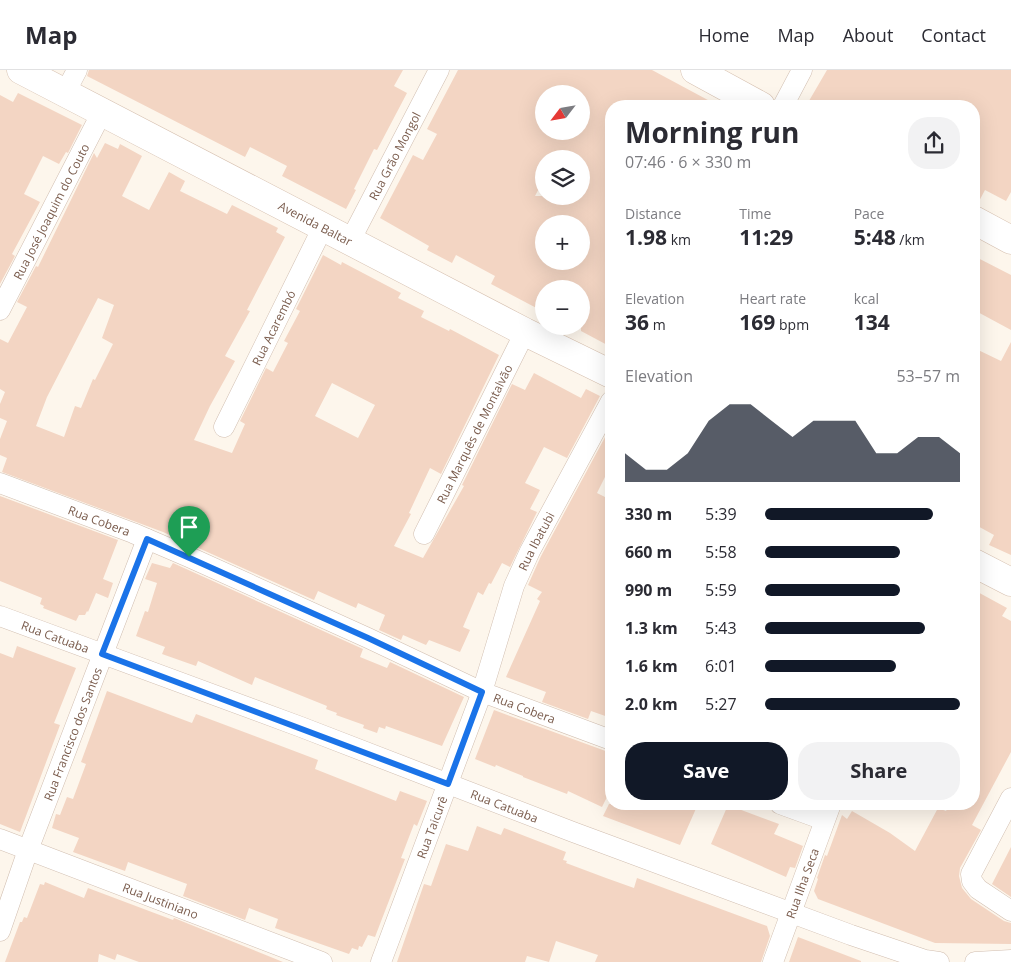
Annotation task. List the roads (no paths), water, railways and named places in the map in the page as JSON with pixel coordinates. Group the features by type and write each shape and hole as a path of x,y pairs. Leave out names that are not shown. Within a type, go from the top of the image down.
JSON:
{"street":[{"name":"Avenida Baltar","path":"21,70 71,81 102,112 525,332 605,371"},
{"name":"Rua Grão Mongol","path":"350,241 439,70"},
{"path":"694,70 750,100"},
{"path":"786,100 802,70"},
{"name":"Rua José Joaquim do Couto","path":"0,310 102,112"},
{"path":"980,223 1011,240"},
{"name":"Rua Acarembó","path":"224,427 323,227"},
{"name":"Rua Marquês de Montalvão","path":"424,534 525,332"},
{"name":"Rua Ibatubi","path":"482,692 514,586 530,551 605,412"},
{"name":"Rua Cobera","path":"0,483 147,539 368,638 482,692 605,738"},
{"name":"Rua Francisco dos Santos","path":"0,931 28,850 147,539"},
{"path":"980,566 1011,582"},
{"name":"Rua Catuaba","path":"0,616 573,832 851,935 931,961"},
{"name":"Rua Taicurê","path":"381,962 482,692"},
{"path":"1011,798 971,874 972,881 978,890 1011,911"},
{"name":"Rua Ilha Seca","path":"773,962 828,812"},
{"name":"Rua Justiniano","path":"0,839 322,962"},
{"path":"975,962 1011,960"}]}
